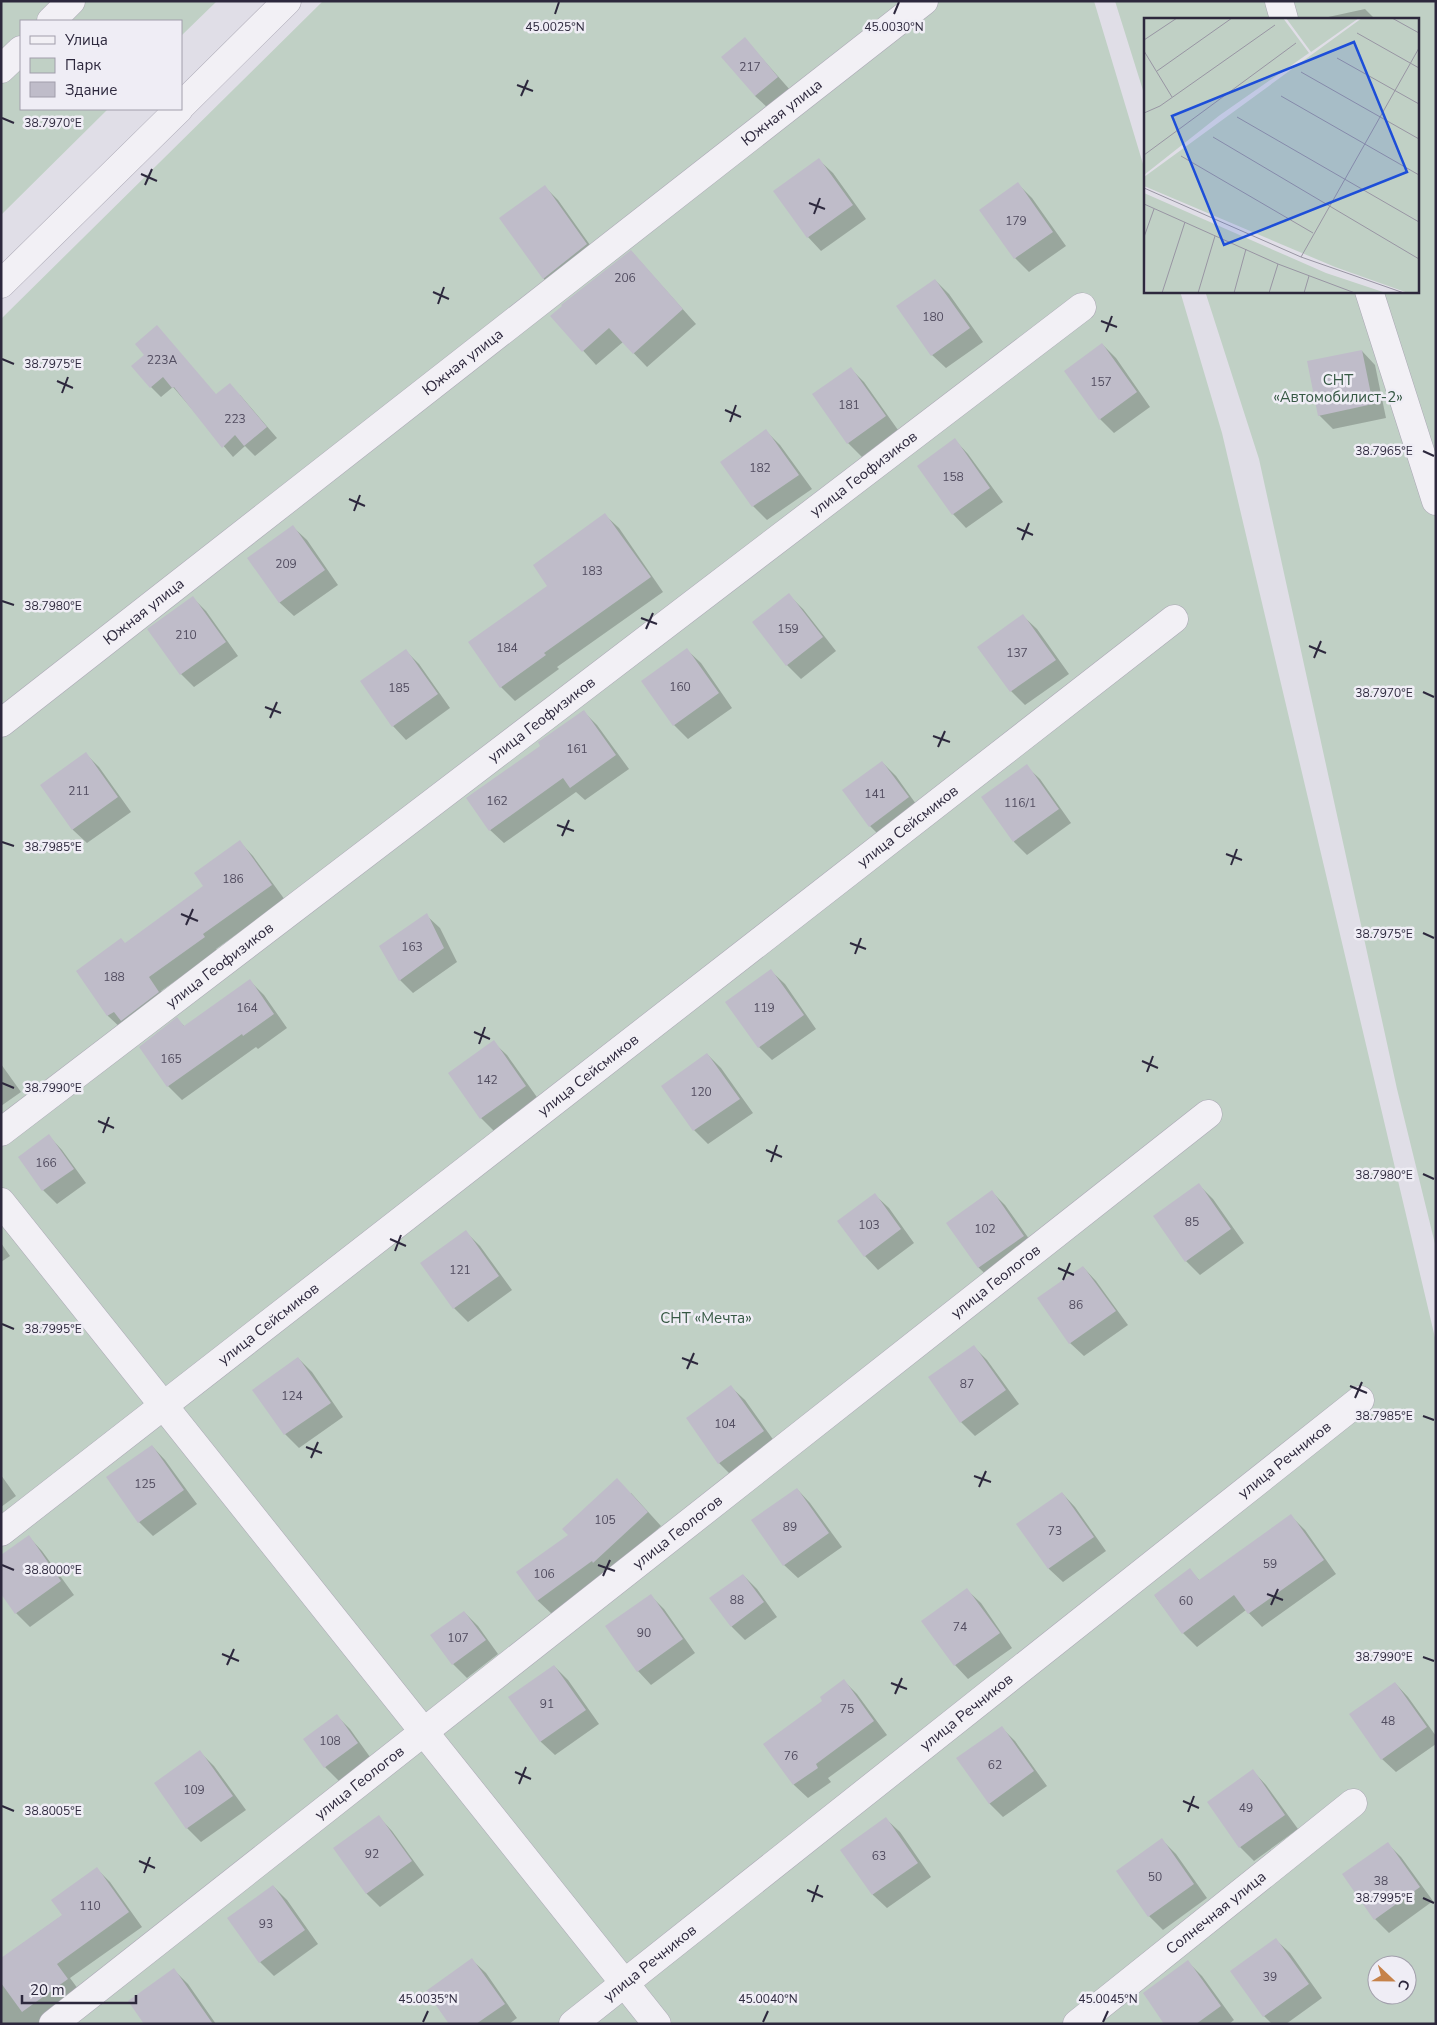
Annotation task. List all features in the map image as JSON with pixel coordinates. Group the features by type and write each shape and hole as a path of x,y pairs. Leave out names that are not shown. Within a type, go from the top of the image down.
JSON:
{"street":[{"path":"52,20 71,1"},
{"path":"182,105 287,1"},
{"name":"Южная улица","path":"1,723 924,1"},
{"path":"1278,1 1284,18"},
{"path":"1,69 20,51"},
{"path":"1,284 177,110"},
{"path":"1369,292 1436,501"},
{"name":"улица Геофизиков","path":"1,1132 1082,307"},
{"name":"улица Сейсмиков","path":"1,1532 1174,619"},
{"name":"улица Геологов","path":"53,2024 1208,1114"},
{"path":"1,1202 657,2024"},
{"name":"улица Речников","path":"573,2024 1360,1400"},
{"name":"Солнечная улица","path":"1077,2024 1353,1803"}],"green space":[{"path":"1,1 217,1 182,35 182,20 20,20 20,110 107,110 1,215"},
{"name":"СНТ «Мечта»","path":"323,1 1094,1 1144,167 1144,292 1180,292 1222,433 1436,1342 1436,2024 1,2024 1,319"},
{"name":"СНТ «Автомобилист-2»","path":"1115,1 1436,1 1436,1248 1397,1089 1259,459 1205,292 1420,292 1420,18 1144,18 1144,94"}],"building":[{"path":"745,37 778,77 755,96 721,57"},
{"path":"819,158 853,205 807,238 773,191"},
{"path":"1018,182 1053,232 1014,259 979,210"},
{"path":"545,185 587,244 543,279 499,218"},
{"path":"631,250 683,309 633,354 609,328 582,352 550,316 561,305"},
{"path":"935,279 970,328 931,356 896,306"},
{"path":"157,325 216,394 230,383 267,427 244,446 235,435 222,448 174,387 172,388 163,377 150,388 131,366 144,355 135,344"},
{"path":"1102,343 1137,392 1099,420 1064,371"},
{"path":"1362,350 1373,404 1318,416 1307,361"},
{"path":"851,367 886,416 847,444 812,394"},
{"path":"766,429 799,475 752,507 720,462"},
{"path":"955,438 990,488 952,515 917,466"},
{"path":"605,513 651,577 544,653 546,655 500,688 468,642 547,586 533,565"},
{"path":"293,525 325,570 279,603 247,558"},
{"path":"789,593 823,637 786,666 752,622"},
{"path":"193,596 226,642 180,675 147,629"},
{"path":"1023,614 1056,660 1010,692 977,647"},
{"path":"687,648 719,693 673,726 641,681"},
{"path":"406,649 438,694 392,727 360,681"},
{"path":"584,710 616,755 570,788 563,778 489,831 466,798 540,746 538,742"},
{"path":"86,752 118,797 72,830 40,785"},
{"path":"882,761 909,797 869,827 842,790"},
{"path":"1027,764 1059,809 1013,842 981,797"},
{"path":"240,840 272,885 203,934 205,937 149,977 159,992 121,1021 114,1012 107,1016 76,971 121,938 125,943 203,886 194,873"},
{"path":"427,913 444,948 399,981 379,946"},
{"path":"771,969 804,1015 758,1048 725,1002"},
{"path":"250,979 274,1014 243,1036 242,1034 167,1087 139,1047 177,1017 184,1026"},
{"path":"494,1040 526,1086 480,1119 448,1073"},
{"path":"707,1053 740,1099 693,1131 661,1086"},
{"path":"49,1134 74,1169 42,1191 18,1157"},
{"path":"1199,1183 1231,1229 1185,1262 1153,1216"},
{"path":"992,1190 1024,1236 978,1268 946,1223"},
{"path":"875,1193 901,1229 864,1257 837,1221"},
{"path":"466,1230 499,1276 453,1309 420,1263"},
{"path":"1083,1266 1116,1311 1069,1344 1037,1298"},
{"path":"974,1345 1006,1390 960,1423 928,1377"},
{"path":"298,1357 331,1403 284,1435 252,1390"},
{"path":"731,1385 764,1431 718,1464 686,1418"},
{"path":"152,1445 184,1490 138,1523 106,1477"},
{"path":"617,1478 648,1512 593,1563 592,1561 537,1601 516,1572 568,1535 562,1529"},
{"path":"797,1488 829,1533 783,1566 751,1520"},
{"path":"1062,1492 1094,1537 1048,1569 1016,1524"},
{"path":"1291,1514 1324,1560 1248,1614 1234,1595 1182,1634 1154,1595 1190,1568 1199,1580"},
{"path":"29,1535 61,1581 15,1614 1,1594 1,1555"},
{"path":"743,1574 764,1602 731,1627 709,1598"},
{"path":"967,1588 1000,1633 954,1666 921,1621"},
{"path":"651,1594 683,1639 637,1672 605,1626"},
{"path":"464,1611 486,1640 452,1665 430,1635"},
{"path":"554,1665 586,1710 540,1742 508,1697"},
{"path":"844,1679 874,1721 816,1764 818,1768 793,1785 763,1744 822,1701 820,1697"},
{"path":"1395,1682 1427,1727 1381,1760 1349,1714"},
{"path":"337,1714 358,1743 324,1768 303,1739"},
{"path":"1002,1726 1034,1771 989,1804 956,1758"},
{"path":"200,1750 233,1796 186,1829 154,1783"},
{"path":"1253,1769 1285,1815 1239,1848 1207,1802"},
{"path":"379,1815 412,1861 366,1894 333,1848"},
{"path":"886,1817 918,1863 872,1895 840,1850"},
{"path":"1162,1838 1194,1884 1148,1917 1116,1871"},
{"path":"1388,1842 1420,1887 1374,1920 1342,1874"},
{"path":"97,1867 129,1912 57,1964 68,1979 22,2012 1,1983 1,1958 62,1915 51,1900"},
{"path":"273,1885 305,1930 259,1963 227,1918"},
{"path":"1276,1938 1309,1984 1263,2017 1230,1971"},
{"path":"472,1958 505,2004 476,2024 449,2024 426,1991"},
{"path":"1188,1960 1221,2006 1196,2024 1164,2024 1143,1993"},
{"path":"174,1968 213,2024 144,2024 128,2001"}]}
